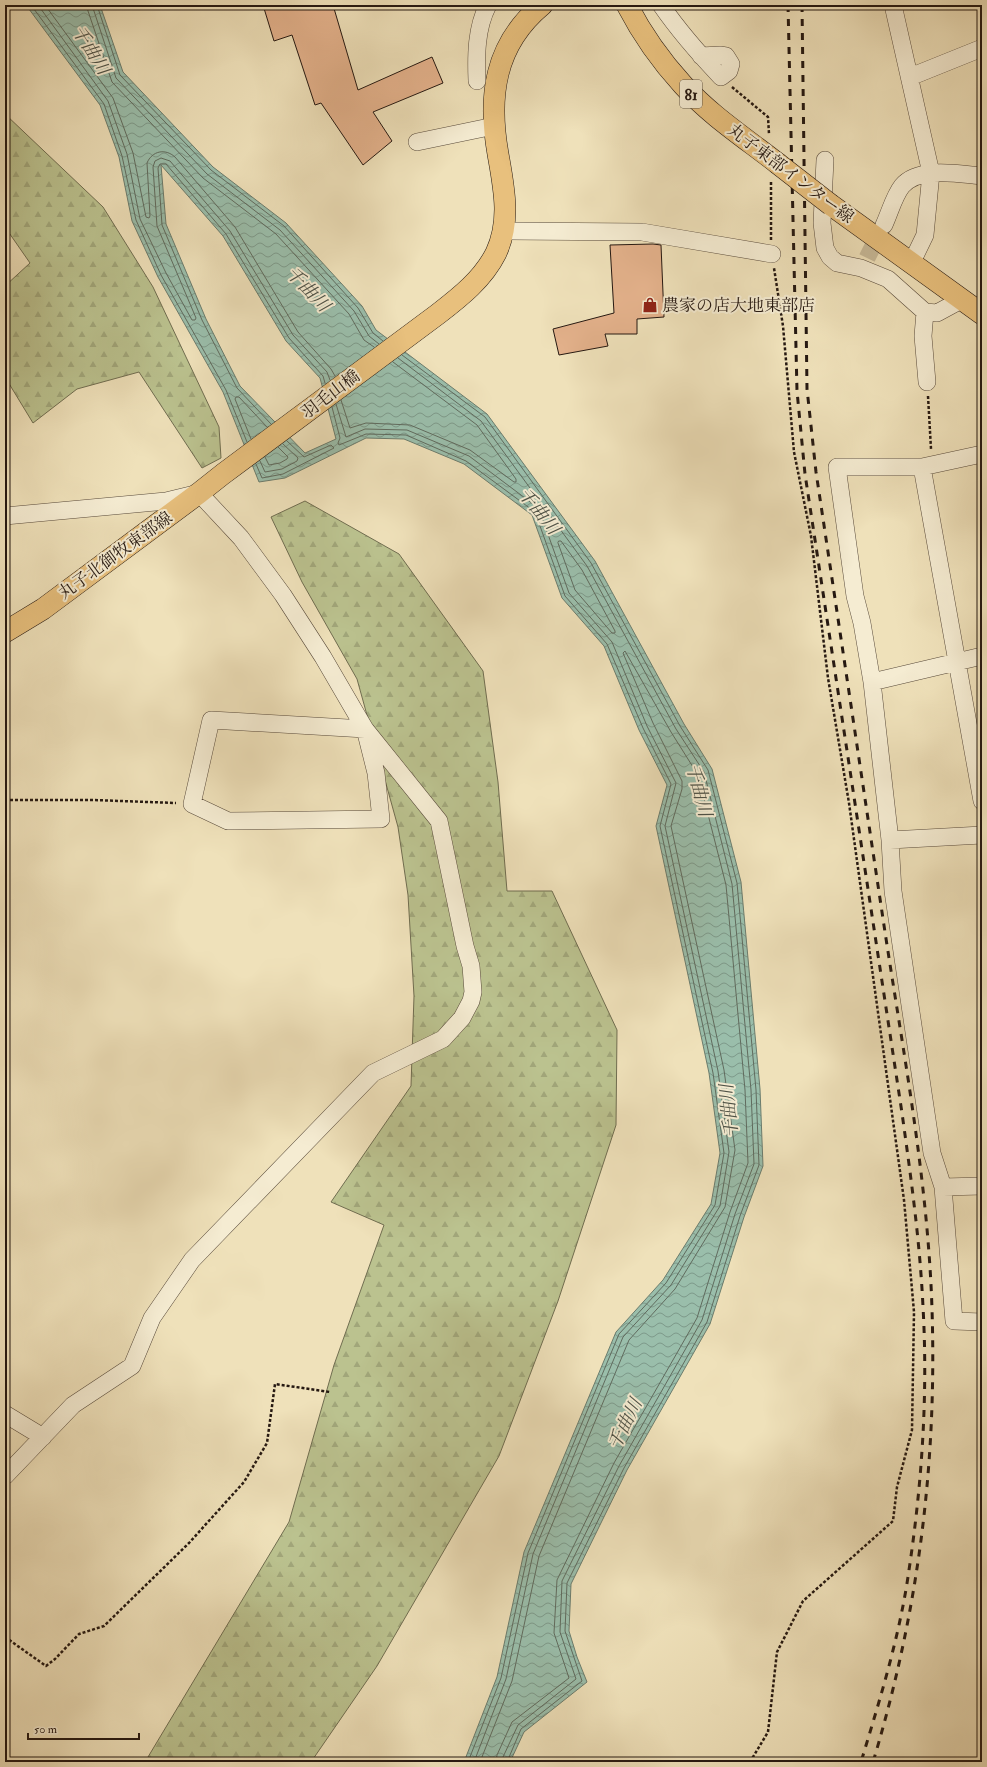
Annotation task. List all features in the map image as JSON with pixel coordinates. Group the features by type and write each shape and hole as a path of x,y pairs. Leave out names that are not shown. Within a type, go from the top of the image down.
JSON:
{"main road":[{"path":"503,231 506,211 505,195 494,126 496,80 502,56 521,26 542,5"},
{"name":"丸子東部インター線","path":"627,5 648,41 683,86 718,117 774,172 831,205 982,314"},
{"name":"羽毛山橋","path":"223,474 465,293 482,274 496,253 503,231"},
{"name":"丸子北御牧東部線","path":"5,632 43,609 223,474"}],"street":[{"path":"477,81 481,21 488,5"},
{"path":"662,5 682,34 721,77"},
{"path":"893,5 931,173 925,235 911,264"},
{"path":"910,77 982,48"},
{"path":"417,142 494,126"},
{"path":"825,160 822,223 825,248 830,256 837,263 864,263 895,283 925,312 937,313 961,300"},
{"path":"884,225 903,185 917,176 931,173 982,176"},
{"path":"503,231 642,232 772,254"},
{"path":"925,312 923,336 927,382"},
{"path":"982,454 928,466 837,467 855,596 862,623 872,682 890,840 893,890 932,1153 943,1187 954,1321 982,1322"},
{"path":"928,466 957,662 982,801"},
{"path":"5,516 166,501 199,493 241,538 283,595 323,657 365,729 439,821 465,946 471,966 472,992 471,1002 462,1018 443,1039 373,1072 192,1260 152,1318 132,1366 73,1405 5,1476"},
{"path":"872,682 982,656"},
{"path":"211,720 365,729 376,773 381,819 228,821 192,804 211,720"},
{"path":"890,840 982,835"},
{"path":"943,1187 982,1186"},
{"path":"5,1414 43,1436"}],"path":[{"path":"721,77 768,117 769,138"},
{"path":"750,1762 768,1732 777,1652 803,1601 893,1521 897,1487 912,1430 914,1312 904,1200 849,803 828,678 810,536 794,452 783,326 772,254 774,172"},
{"path":"927,382 930,439 928,466"},
{"path":"5,800 93,800 192,804"},
{"path":"5,1637 46,1666 56,1659 79,1634 104,1626 189,1543 244,1482 267,1443 275,1384 330,1392"}],"green space":[{"path":"5,114 103,207 153,287 219,427 221,458 202,468 139,372 77,389 33,423 5,377 5,286 30,263 5,227"},
{"path":"305,501 399,554 483,671 498,782 507,891 552,891 617,1030 616,1125 558,1301 499,1456 377,1666 311,1762 145,1762 289,1522 334,1365 384,1225 331,1202 411,1086 414,996 408,895 398,827 357,679 302,582 271,517"}],"water":[{"name":"千曲川","path":"26,5 100,5 123,72 213,167 286,223 362,306 376,330 487,414 595,561 684,724 712,769 741,882 760,1089 763,1166 744,1217 710,1324 627,1470 571,1584 569,1631 587,1682 524,1732 510,1762 464,1762 497,1677 524,1552 616,1332 663,1280 711,1204 720,1153 709,1073 656,826 667,785 639,730 604,646 562,598 532,515 464,464 404,439 366,438 285,478 259,482 223,392 158,277 132,221 119,157 100,105","holes":["161,165 223,236 286,341 320,378 336,439 305,453 240,386 206,319 166,224"]}],"building":[{"path":"263,5 333,5 358,90 432,57 443,83 373,112 392,141 363,165 321,103 315,105 292,35 274,41"},
{"path":"610,245 661,245 664,317 637,319 637,334 605,334 608,346 559,355 553,329 614,313"}],"tunnel":[{"path":"867,258 882,228"}],"railway":[{"path":"788,5 797,391 805,474 902,1113 915,1210 923,1307 925,1373 923,1438 914,1537 895,1643 861,1762"},
{"path":"802,5 807,389 816,472 914,1120 926,1215 932,1309 933,1367 931,1425 921,1538 913,1594 902,1650 889,1706 873,1762"}],"place":[{"name":"農家の店大地東部店","path":"650,305"}]}
